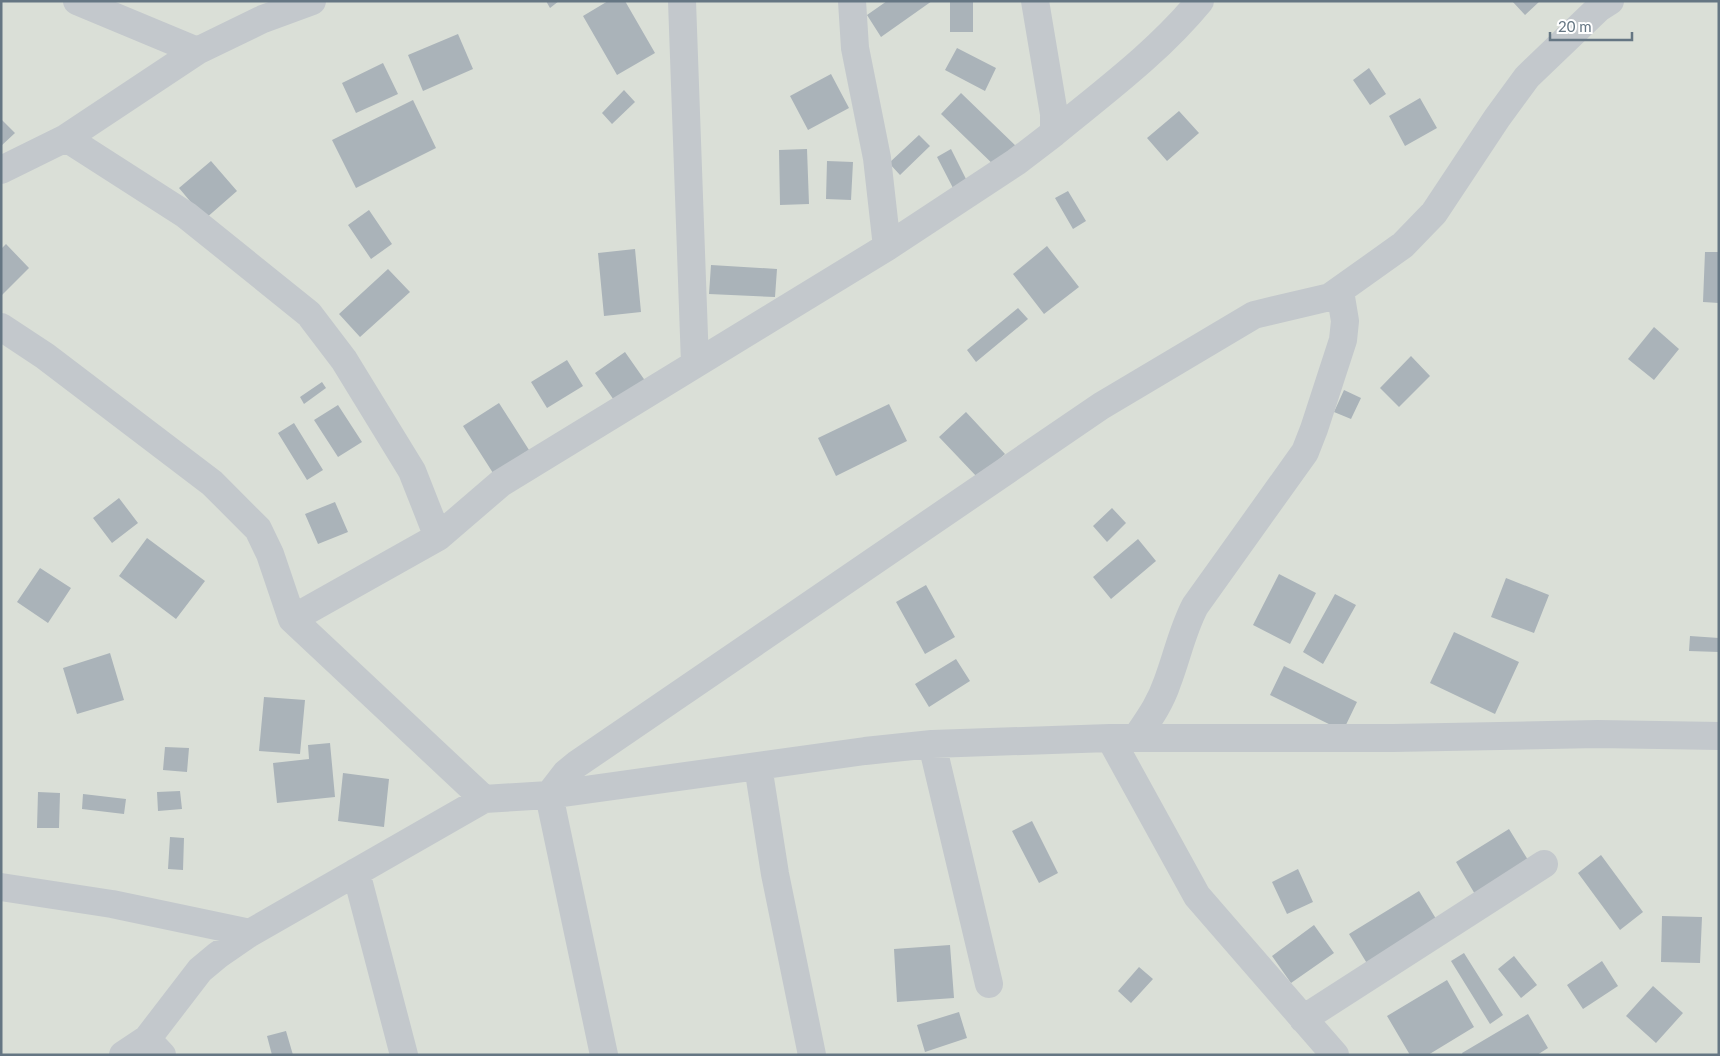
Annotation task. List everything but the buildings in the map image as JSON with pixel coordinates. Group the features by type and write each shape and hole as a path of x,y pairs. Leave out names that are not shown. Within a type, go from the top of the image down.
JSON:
{"street":[{"path":"77,1 197,51"},
{"path":"1,170 66,138 197,51 264,19 312,1"},
{"path":"682,1 695,364"},
{"path":"852,1 852,25 855,48 877,158 887,247"},
{"path":"1035,1 1054,114 1054,133"},
{"path":"292,618 438,538 501,483 887,247 1016,162 1148,56 1183,22 1200,1"},
{"path":"1330,297 1403,245 1434,214 1497,118 1527,77 1599,8 1610,1"},
{"path":"66,138 186,215 309,314 344,360 412,471 438,538"},
{"path":"604,1055 549,795 566,773 576,764 1101,406 1254,315 1330,297 1341,297 1344,321 1342,340 1305,452 1195,606 1185,625 1161,699 1136,738"},
{"path":"1,326 45,356 212,483 258,529 270,554 292,618 484,799"},
{"path":"124,1055 150,1050 200,970 218,954 250,933 484,799 549,795 932,744 1110,738 1393,738 1598,734 1719,736"},
{"path":"1110,738 1197,896 1335,1055"},
{"path":"932,744 989,984"},
{"path":"758,766 775,874 812,1055"},
{"path":"1303,1018 1544,864"},
{"path":"356,872 404,1055"},
{"path":"1,887 112,904 250,933"}],"shaded area":[{"path":"1,1 1719,1 1719,1055 1,1055"}]}
